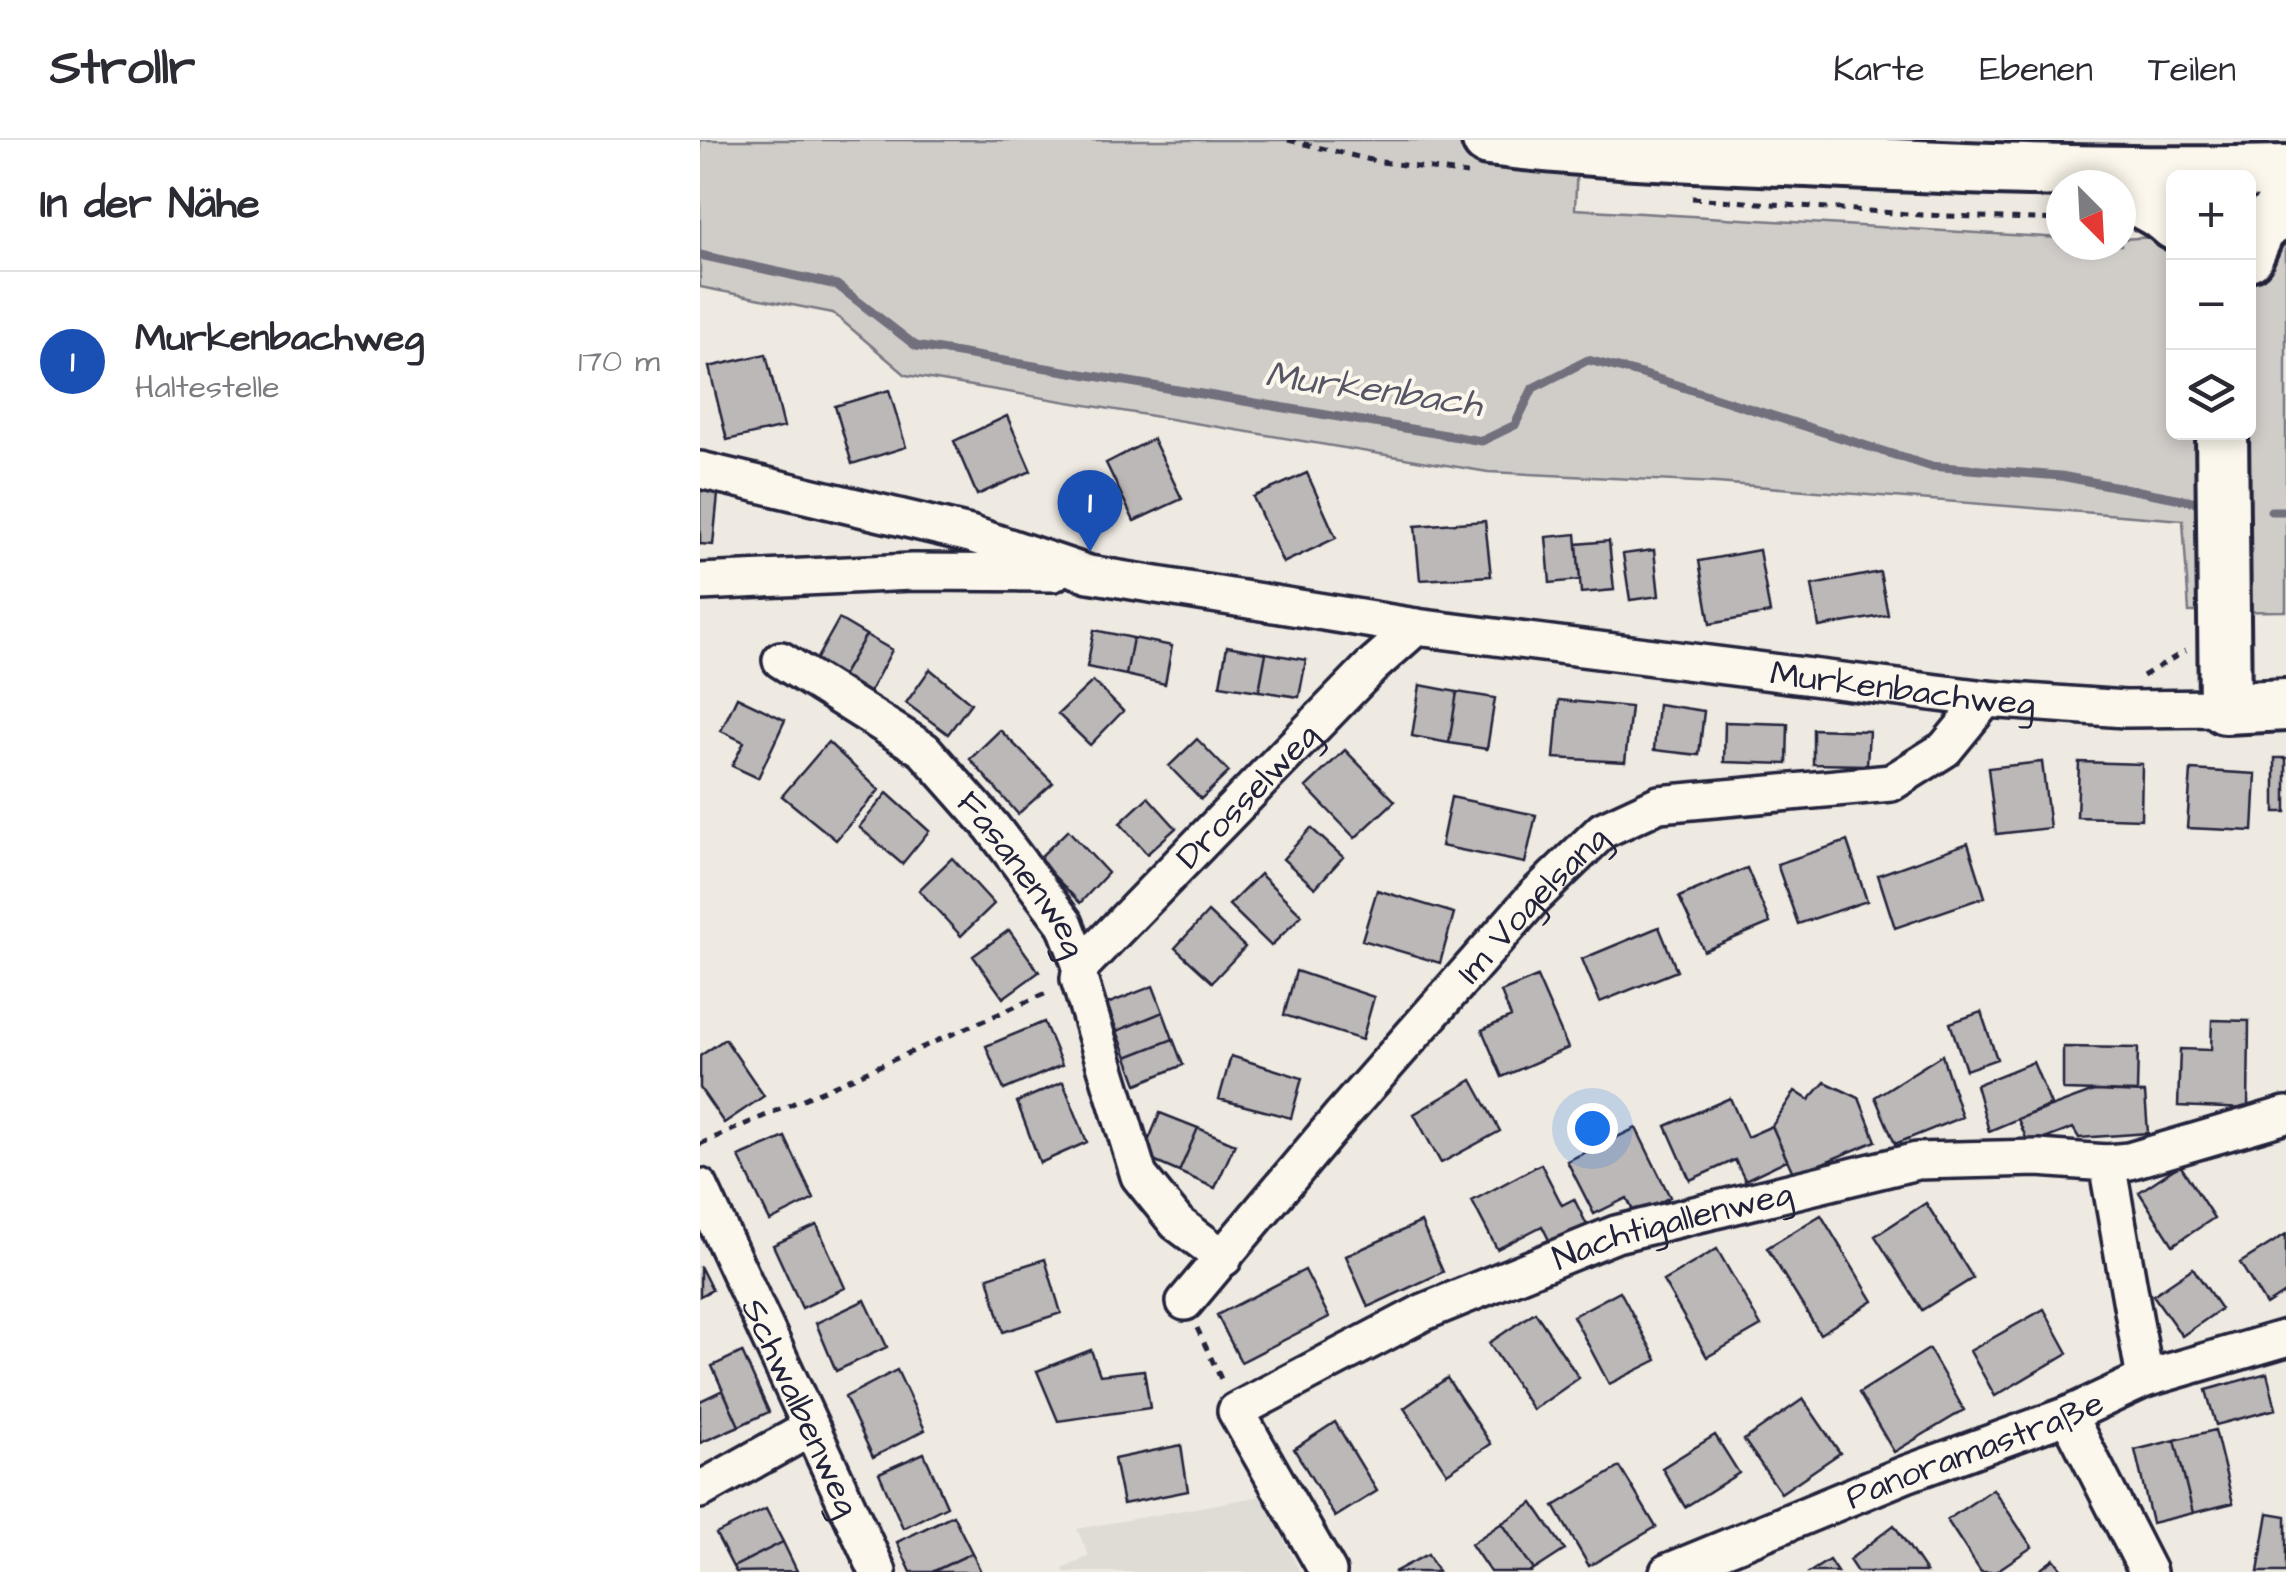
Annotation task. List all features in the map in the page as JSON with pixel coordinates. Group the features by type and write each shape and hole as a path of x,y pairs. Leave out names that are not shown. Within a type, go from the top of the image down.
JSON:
{"main road":[{"path":"1488,140 1574,150 2072,170"},
{"path":"2136,171 2213,164 2286,172"},
{"path":"2136,200 2166,216"},
{"path":"2256,237 2286,204"},
{"path":"2222,440 2225,708"},
{"name":"Murkenbachweg","path":"2225,708 2286,705"}],"street":[{"name":"Murkenbachweg","path":"700,470 970,534 1089,574 1416,627 1986,700 2126,710 2225,708"},
{"path":"700,582 912,572 1089,574"},
{"name":"Drosselweg","path":"1080,972 1372,666 1416,627"},
{"name":"Fasanenweg","path":"781,660 924,750 992,827 1065,924 1139,1176 1177,1223 1224,1258"},
{"name":"Im Vogelsang","path":"1185,1302 1342,1114 1533,898 1603,830 1659,804 1891,783 1945,749 1986,700"},
{"path":"2145,1380 2107,1164 2286,1115"},
{"name":"Nachtigallenweg","path":"1236,1411 1424,1312 1616,1234 1917,1161 2038,1158 2107,1164"},
{"name":"Schwalbenweg","path":"700,1187 878,1572"},
{"name":"Panoramastraße","path":"1668,1572 1906,1474 2068,1415 2145,1380 2286,1338"},
{"path":"1236,1411 1328,1572"},
{"path":"2068,1415 2148,1572"},
{"path":"700,1490 811,1428"}],"path":[{"path":"2140,678 2197,644 2224,640"},
{"path":"700,1144 1080,972"},
{"path":"1185,1302 1236,1411"}],"shaded area":[{"path":"700,140 1578,140 1575,209 2046,237 2046,260 2136,260 2136,238 2166,236 2166,440 2256,440 2256,230 2286,228 2286,611 2189,612 2183,520 1717,483 1488,472 906,375 833,313 700,287"},
{"path":"1262,1496 1300,1572 1063,1569 1089,1556 1077,1529"}],"building":[{"path":"766,354 784,427 727,440 709,367"},
{"path":"889,390 906,447 852,464 835,406"},
{"path":"1007,416 1031,471 977,495 954,441"},
{"path":"1153,439 1182,499 1134,521 1106,463"},
{"path":"1307,473 1336,538 1283,563 1253,497"},
{"path":"700,482 719,484 713,545 700,544"},
{"path":"1485,521 1491,576 1420,580 1415,526"},
{"path":"1576,534 1580,580 1550,583 1546,537"},
{"path":"1609,541 1614,590 1581,593 1577,544"},
{"path":"1654,550 1659,596 1630,600 1623,554"},
{"path":"1759,550 1770,613 1710,624 1699,561"},
{"path":"1880,572 1888,615 1819,627 1812,585"},
{"path":"839,619 866,635 842,676 816,660"},
{"path":"1094,630 1133,638 1126,675 1087,667"},
{"path":"866,635 892,650 869,693 842,676"},
{"path":"1133,638 1172,646 1165,684 1126,675"},
{"path":"1227,646 1266,653 1259,691 1220,685"},
{"path":"1266,653 1306,660 1299,697 1259,691"},
{"path":"930,669 971,703 948,734 906,703"},
{"path":"1093,681 1123,711 1090,745 1058,714"},
{"path":"1420,685 1457,692 1449,743 1412,736"},
{"path":"1457,692 1495,698 1487,749 1449,743"},
{"path":"737,697 785,720 758,778 732,766 744,742 721,731"},
{"path":"1559,700 1631,707 1625,762 1554,758"},
{"path":"1658,704 1704,711 1699,755 1654,750"},
{"path":"1725,722 1788,724 1787,764 1724,762"},
{"path":"1813,729 1869,731 1867,765 1813,764"},
{"path":"1000,730 1053,783 1018,814 970,759"},
{"path":"1197,739 1229,772 1201,799 1169,766"},
{"path":"828,742 879,790 836,840 782,796"},
{"path":"1345,750 1395,801 1355,838 1306,787"},
{"path":"2275,758 2286,758 2286,812 2275,812"},
{"path":"2042,762 2050,828 1996,834 1988,768"},
{"path":"2079,762 2142,764 2141,819 2077,817"},
{"path":"2191,770 2256,774 2253,831 2187,828"},
{"path":"887,793 929,831 902,864 859,827"},
{"path":"1148,797 1176,828 1147,854 1120,823"},
{"path":"1451,797 1536,815 1525,863 1441,846"},
{"path":"1311,828 1343,857 1315,888 1283,859"},
{"path":"1068,830 1108,873 1080,903 1038,859"},
{"path":"1847,841 1867,901 1798,924 1777,864"},
{"path":"1968,843 1985,897 1895,928 1878,875"},
{"path":"952,858 994,904 961,936 919,890"},
{"path":"1747,868 1770,923 1704,951 1679,897"},
{"path":"1260,874 1302,915 1271,946 1229,905"},
{"path":"1377,890 1454,913 1440,963 1362,940"},
{"path":"1208,912 1245,947 1212,982 1175,948"},
{"path":"1659,927 1677,971 1600,1002 1582,959"},
{"path":"1009,930 1039,972 1003,998 973,956"},
{"path":"1296,971 1374,997 1362,1040 1284,1015"},
{"path":"1537,977 1568,1048 1502,1077 1482,1030 1511,1017 1501,992"},
{"path":"1153,986 1163,1012 1117,1031 1107,1004"},
{"path":"1163,1012 1173,1039 1127,1057 1117,1031"},
{"path":"1981,1012 1997,1059 1966,1070 1950,1023"},
{"path":"2212,1020 2249,1021 2248,1109 2178,1106 2180,1049 2211,1050"},
{"path":"1044,1022 1062,1065 1004,1090 986,1046"},
{"path":"725,1039 764,1096 724,1123 700,1088 700,1056"},
{"path":"1173,1039 1183,1065 1137,1084 1127,1057"},
{"path":"2063,1047 2138,1048 2137,1092 2063,1090"},
{"path":"1942,1055 1962,1117 1895,1144 1875,1097"},
{"path":"1231,1056 1302,1078 1291,1118 1219,1099"},
{"path":"2033,1062 2051,1105 1989,1131 1976,1085"},
{"path":"1472,1080 1500,1131 1441,1163 1414,1114"},
{"path":"1063,1082 1087,1142 1040,1163 1017,1102"},
{"path":"1825,1082 1859,1098 1876,1141 1794,1175 1772,1126 1795,1091 1809,1100"},
{"path":"2094,1091 2145,1093 2148,1133 2079,1138 2073,1128 2029,1145 2018,1119"},
{"path":"1730,1098 1747,1137 1772,1126 1787,1160 1745,1180 1735,1160 1690,1180 1666,1126"},
{"path":"1160,1113 1198,1128 1179,1172 1142,1156"},
{"path":"1198,1128 1235,1144 1215,1188 1179,1172"},
{"path":"1636,1128 1670,1197 1635,1215 1627,1198 1594,1214 1567,1161"},
{"path":"785,1137 814,1199 770,1221 739,1157"},
{"path":"1541,1164 1562,1205 1574,1199 1588,1227 1552,1246 1542,1226 1497,1249 1472,1201"},
{"path":"2180,1165 2214,1218 2173,1245 2139,1192"},
{"path":"1926,1203 1973,1278 1922,1310 1875,1236"},
{"path":"1821,1215 1873,1301 1820,1334 1767,1248"},
{"path":"1421,1222 1443,1272 1368,1307 1346,1256"},
{"path":"817,1225 845,1288 802,1308 773,1245"},
{"path":"2286,1234 2286,1292 2266,1305 2240,1263"},
{"path":"1717,1249 1761,1326 1707,1357 1663,1281"},
{"path":"1045,1259 1061,1313 1003,1332 988,1277"},
{"path":"700,1266 712,1290 700,1296"},
{"path":"2193,1268 2221,1309 2182,1336 2153,1295"},
{"path":"1305,1270 1329,1317 1241,1362 1217,1315"},
{"path":"1620,1291 1657,1360 1609,1384 1573,1316"},
{"path":"865,1300 887,1347 836,1371 816,1323"},
{"path":"2044,1309 2068,1353 1995,1396 1970,1351"},
{"path":"1535,1312 1579,1378 1533,1410 1489,1343"},
{"path":"1929,1349 1964,1410 1894,1452 1859,1393"},
{"path":"1091,1350 1100,1375 1144,1370 1150,1408 1058,1421 1037,1371"},
{"path":"742,1352 769,1412 739,1426 712,1366"},
{"path":"897,1370 925,1430 873,1457 845,1397"},
{"path":"2267,1373 2276,1409 2216,1425 2206,1390"},
{"path":"1447,1378 1491,1444 1447,1473 1404,1408"},
{"path":"723,1390 739,1426 700,1443 700,1401"},
{"path":"1803,1399 1840,1453 1781,1493 1744,1440"},
{"path":"1335,1422 1377,1491 1335,1517 1294,1449"},
{"path":"2215,1430 2233,1503 2193,1513 2175,1440"},
{"path":"1715,1435 1739,1473 1685,1507 1662,1468"},
{"path":"2175,1440 2193,1513 2152,1523 2135,1450"},
{"path":"1181,1445 1188,1491 1123,1504 1114,1459"},
{"path":"924,1453 947,1506 903,1528 879,1473"},
{"path":"1620,1467 1656,1527 1589,1566 1554,1506"},
{"path":"1993,1489 2032,1547 1995,1572 1981,1572 1947,1520"},
{"path":"1533,1503 1565,1550 1534,1570 1502,1523"},
{"path":"766,1509 783,1542 733,1567 716,1534"},
{"path":"2268,1513 2286,1516 2286,1572 2258,1572"},
{"path":"953,1515 972,1553 932,1572 911,1572 897,1542"},
{"path":"1502,1523 1534,1570 1531,1572 1490,1572 1471,1544"},
{"path":"1894,1525 1926,1572 1857,1572 1849,1560"},
{"path":"783,1542 797,1571 736,1572 733,1567"},
{"path":"972,1553 981,1572 932,1572"},
{"path":"1428,1554 1438,1572 1394,1572"},
{"path":"2054,1559 2064,1572 2037,1572"},
{"path":"1829,1560 1837,1572 1810,1572"}],"waterway":[{"name":"Murkenbach","path":"700,255 837,285 916,346 1482,441 1515,425 1533,388 1588,360 1929,466 2061,476 2197,502"},
{"name":"Murkenbach","path":"2271,511 2286,511"}],"place":[{"name":"Murkenbachweg","path":"1090,552"}]}
